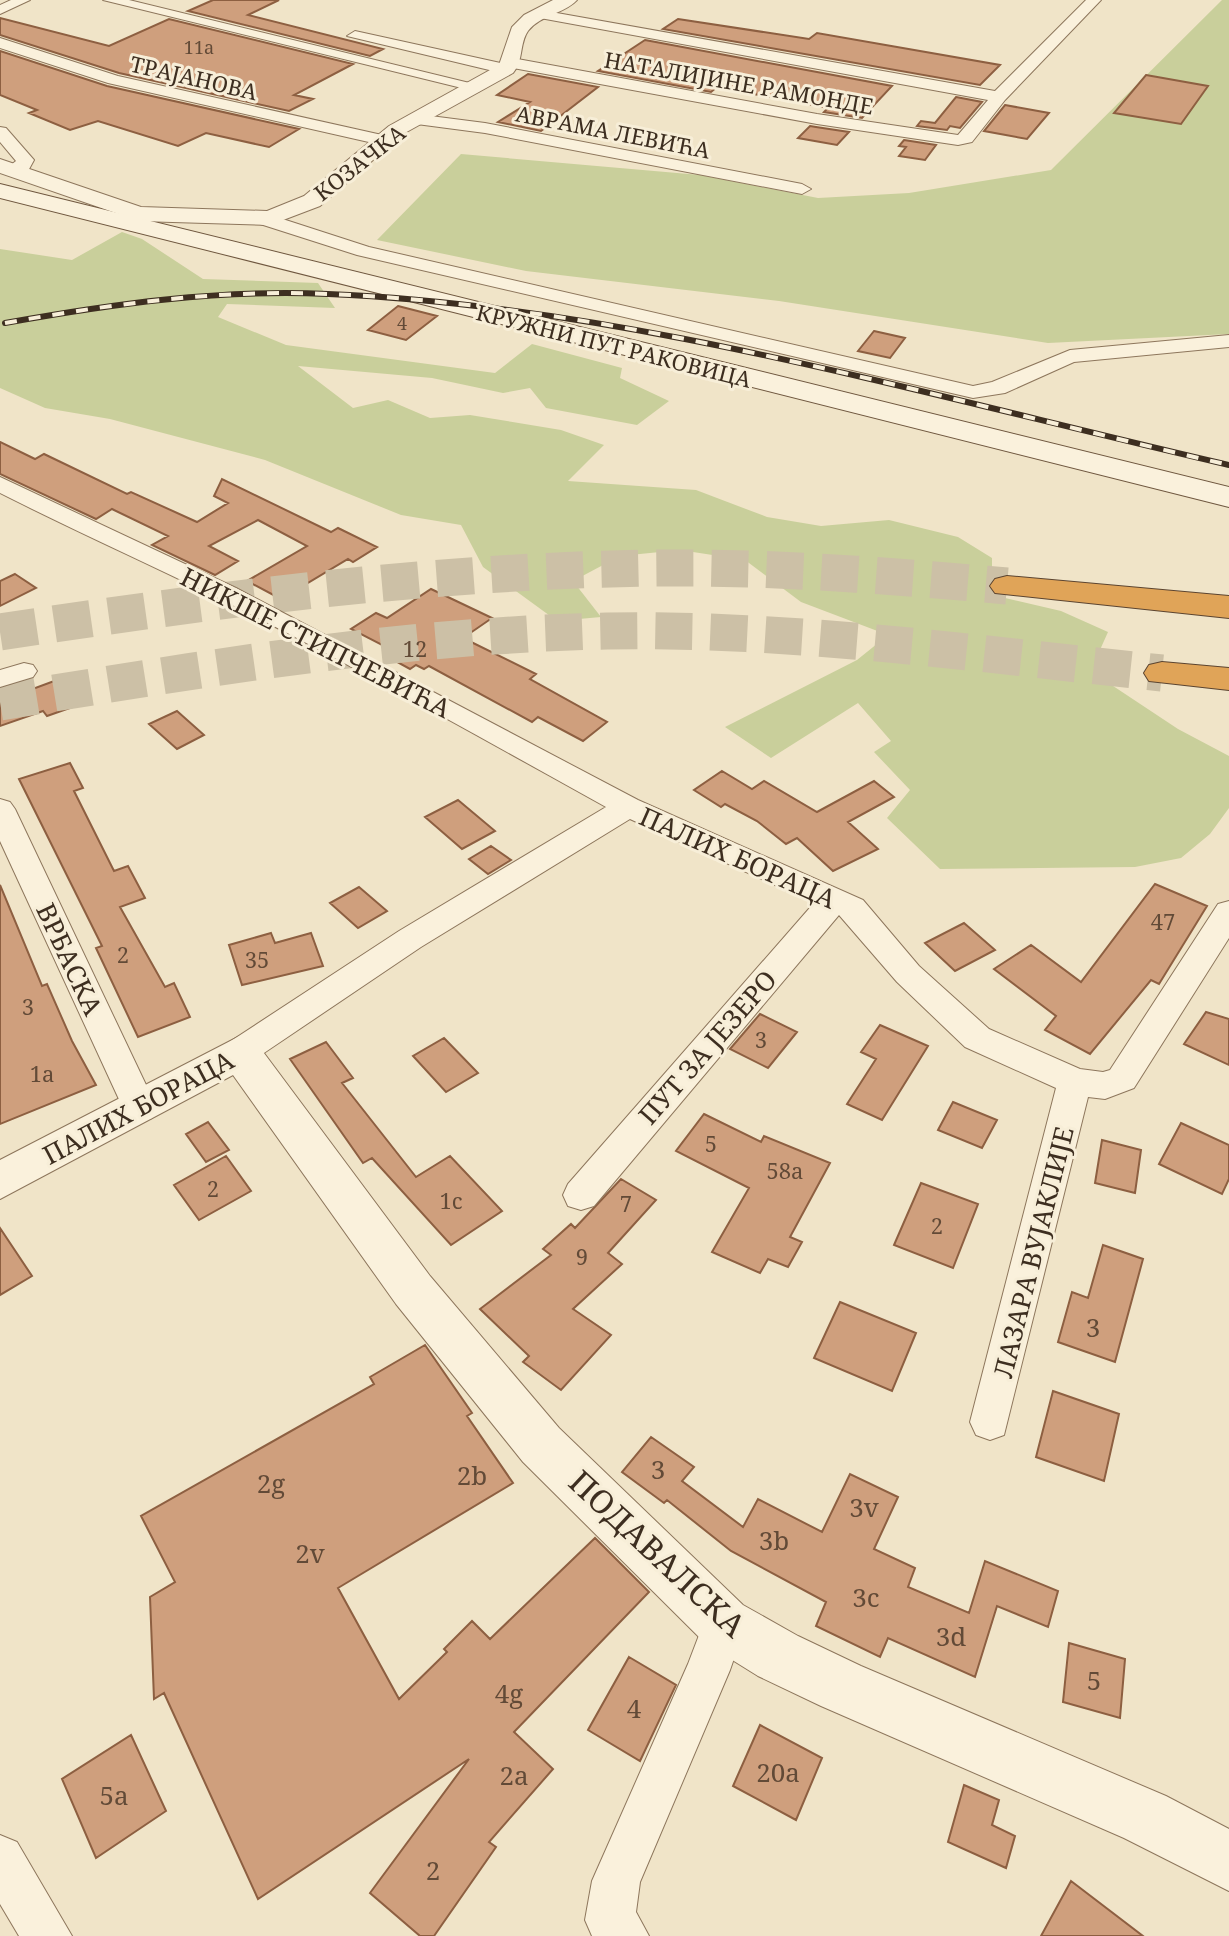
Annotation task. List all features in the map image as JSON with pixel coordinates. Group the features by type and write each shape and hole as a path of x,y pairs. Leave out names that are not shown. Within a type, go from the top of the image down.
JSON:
{"highway":[{"path":"1007,586 1229,607"},
{"path":"1162,673 1229,679"}],"main road":[{"name":"КРУЖНИ ПУТ РАКОВИЦА","path":"4,176 1229,497"}],"street":[{"path":"110,0 478,87"},
{"path":"509,66 517,33 540,14 568,0"},
{"path":"540,14 999,97 1094,0"},
{"name":"НАТАЛИЈИНЕ РАМОНДЕ","path":"340,33 832,122 958,140 966,138 999,97"},
{"name":"ТРАЈАНОВА","path":"0,43 114,80 382,140"},
{"name":"КОЗАЧКА","path":"4,176 139,214 264,219 288,214 312,201 382,140 415,119 478,87 509,66"},
{"name":"АВРАМА ЛЕВИЋА","path":"415,119 485,128 802,189"},
{"path":"0,132 25,160 22,167 4,176"},
{"path":"264,219 408,262 973,392 997,388 1070,356 1229,341"},
{"name":"НИКШЕ СТИПЧЕВИЋА","path":"0,484 143,556 227,593 424,695 628,807"},
{"name":"ПАЛИХ БОРАЦА","path":"0,1181 240,1052 410,939 628,807 858,912 908,974 977,1038 1075,1082 1105,1086 1122,1079 1179,995 1229,912"},
{"name":"ВРБАСКА","path":"0,809 140,1108"},
{"name":"ПУТ ЗА ЈЕЗЕРО","path":"581,1195 834,900"},
{"name":"ПОДАВАЛСКА","path":"240,1052 413,1290 541,1445 724,1624 778,1656 841,1686 1145,1817 1229,1861"},
{"name":"ЛАЗАРА ВУЈАКЛИЈЕ","path":"990,1422 1075,1082"},
{"path":"624,1936 610,1920 616,1881 708,1670 724,1624"},
{"path":"0,1859 47,1936"}],"green space":[{"path":"1222,0 1229,0 1229,334 1048,343 779,301 526,271 377,240 461,154 700,175 818,198 909,193 1051,170"},
{"path":"122,232 142,239 203,279 318,283 335,308 227,304 218,317 286,345 495,373 532,344 622,368 620,378 669,401 637,425 546,408 530,388 503,393 432,378 298,366 353,408 388,400 430,418 470,415 561,430 604,445 568,481 696,490 767,517 821,526 889,520 958,537 992,558 992,595 1061,611 1108,632 1095,661 1098,676 1178,729 1229,756 1229,808 1210,834 1181,858 1135,867 940,869 887,818 910,790 874,752 891,741 858,703 771,758 725,727 857,660 888,635 801,602 745,560 680,550 620,556 573,581 601,617 557,621 483,567 461,525 401,515 265,460 110,419 45,408 0,388 0,249 72,260"}],"building":[{"path":"213,0 279,0 248,15 383,49 370,56 188,11"},
{"path":"0,18 109,46 169,19 353,64 294,95 313,99 289,111 119,73 0,35"},
{"path":"678,19 809,39 817,33 1000,65 980,85 663,29"},
{"path":"645,40 892,86 862,118 824,112 828,108 717,87 711,92 598,71"},
{"path":"0,51 107,86 299,129 269,147 206,133 178,146 98,121 70,130 29,113 37,110 0,95"},
{"path":"528,74 598,87 541,131 498,122 530,102 497,95"},
{"path":"1146,75 1208,86 1181,124 1114,113"},
{"path":"956,97 982,102 960,128 950,126 947,130 917,126 921,121 935,123"},
{"path":"1005,105 1049,113 1027,139 984,131"},
{"path":"810,126 849,132 837,145 798,138"},
{"path":"904,140 936,145 925,160 899,156 906,147 899,146"},
{"path":"398,306 437,316 406,340 368,330"},
{"path":"874,331 905,338 890,358 858,351"},
{"path":"0,442 35,459 44,454 127,494 131,492 197,522 228,503 214,496 222,479 331,532 338,528 377,547 353,562 348,559 281,599 247,581 307,546 258,520 209,546 238,561 215,575 152,545 168,536 112,509 96,519 0,474"},
{"path":"15,574 36,588 0,606 0,581"},
{"path":"431,589 492,618 463,638 536,674 530,679 607,722 583,741 538,717 532,722 429,666 424,669 416,665 410,669 388,657 396,652 351,629 376,613 387,618"},
{"path":"65,677 84,703 47,716 43,711 0,726 0,701"},
{"path":"177,711 204,735 177,749 149,724"},
{"path":"70,763 83,788 74,791 114,871 128,866 145,898 120,907 165,987 174,983 190,1017 138,1037 96,948 102,946 19,779"},
{"path":"722,771 752,789 764,781 817,812 874,781 894,797 848,822 878,849 833,871 797,838 786,844 757,821 725,804 721,807 694,790"},
{"path":"458,800 495,831 462,849 425,817"},
{"path":"491,846 511,860 488,874 469,859"},
{"path":"1155,884 1207,906 1159,984 1151,980 1090,1054 1045,1030 1056,1016 994,969 1031,945 1081,982"},
{"path":"0,885 42,986 47,984 96,1085 0,1124"},
{"path":"359,887 387,911 358,928 330,903"},
{"path":"964,923 995,950 955,971 925,943"},
{"path":"271,933 275,943 311,933 323,966 242,985 229,945"},
{"path":"1206,1012 1229,1019 1229,1065 1184,1044"},
{"path":"760,1014 797,1032 768,1068 730,1049"},
{"path":"880,1025 928,1046 882,1120 847,1104 876,1059 861,1052"},
{"path":"444,1038 478,1073 446,1092 413,1056"},
{"path":"326,1042 353,1078 342,1083 416,1177 450,1156 502,1211 451,1245 372,1158 363,1163 290,1059"},
{"path":"953,1102 997,1120 982,1148 938,1130"},
{"path":"704,1114 761,1142 764,1136 830,1163 790,1237 802,1242 788,1267 768,1259 760,1273 712,1252 749,1188 676,1151"},
{"path":"208,1122 229,1150 206,1162 186,1134"},
{"path":"1181,1123 1229,1145 1229,1179 1222,1194 1159,1164"},
{"path":"1102,1140 1141,1150 1135,1193 1095,1183"},
{"path":"226,1156 251,1191 199,1220 174,1185"},
{"path":"621,1179 656,1200 608,1253 622,1264 573,1309 611,1335 561,1390 523,1362 529,1356 480,1309 551,1255 543,1249 571,1224 575,1228"},
{"path":"921,1183 978,1204 953,1268 894,1245"},
{"path":"0,1228 32,1276 0,1295"},
{"path":"1103,1245 1143,1259 1115,1362 1058,1342 1072,1292 1088,1298"},
{"path":"840,1302 916,1333 892,1391 814,1358"},
{"path":"425,1345 472,1413 467,1416 513,1483 338,1588 399,1699 447,1652 444,1649 472,1621 490,1639 595,1538 649,1592 514,1732 553,1769 489,1842 496,1847 434,1936 420,1936 370,1893 469,1759 258,1899 164,1693 154,1699 150,1597 175,1582 141,1516 374,1384 370,1377"},
{"path":"1053,1391 1119,1414 1104,1481 1036,1457"},
{"path":"651,1437 694,1467 682,1481 743,1527 758,1499 822,1532 850,1474 898,1497 874,1549 915,1568 908,1587 969,1613 985,1561 1058,1591 1048,1627 997,1606 975,1677 888,1638 880,1657 816,1626 826,1602 731,1551 667,1500 664,1503 622,1472"},
{"path":"1069,1643 1125,1659 1120,1718 1063,1702"},
{"path":"629,1657 676,1685 640,1761 588,1730"},
{"path":"760,1725 822,1758 796,1820 733,1786"},
{"path":"131,1735 166,1811 96,1858 62,1779"},
{"path":"964,1785 999,1800 992,1825 1015,1836 1006,1868 948,1842"},
{"path":"1071,1881 1143,1936 1041,1936"}],"tunnel":[{"path":"0,632 330,588 579,570 749,569 1007,586"},
{"path":"0,702 227,666 378,647 454,639 607,631 816,638 1162,673"}],"railway":[{"path":"5,323 125,304 247,294 328,294 441,302 554,316 781,359 1229,465"}]}
